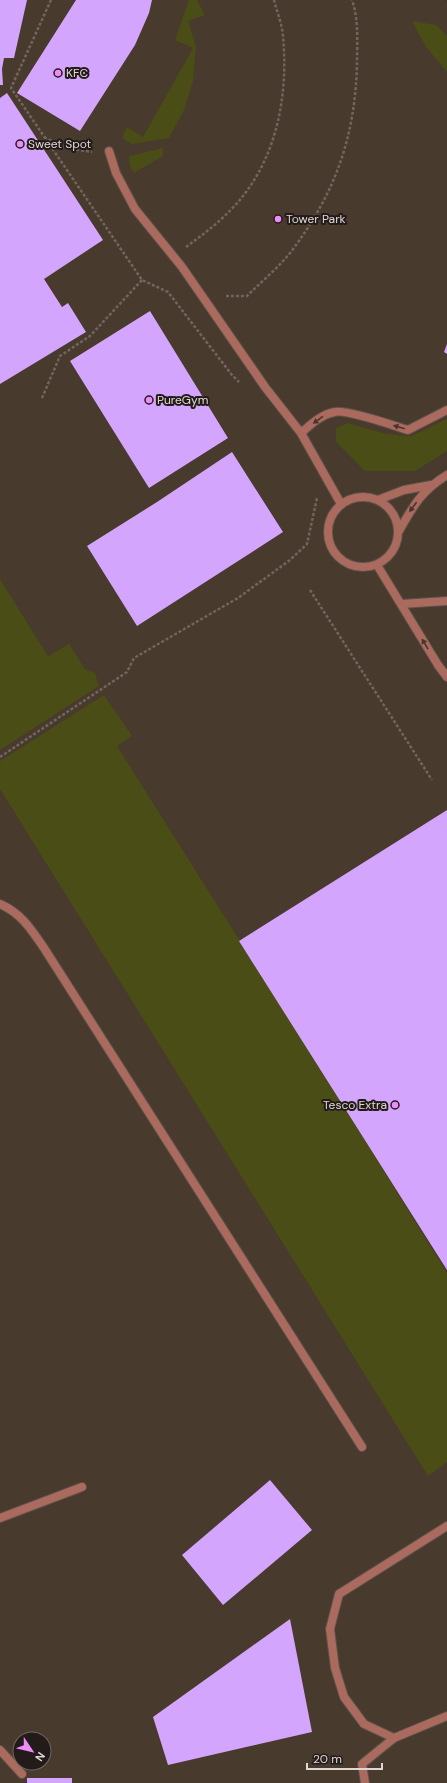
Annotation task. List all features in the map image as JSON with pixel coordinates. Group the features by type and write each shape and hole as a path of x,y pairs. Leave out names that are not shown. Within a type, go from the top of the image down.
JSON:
{"street":[{"path":"109,151 116,172 135,209 182,268 265,387 301,433 341,504"},
{"path":"301,433 322,416 337,411 372,419 408,430 447,410"},
{"path":"398,531 411,508 431,485 447,475"},
{"path":"378,500 404,490 431,485"},
{"path":"366,497 378,500 389,508 396,518 398,531 397,541 393,551 386,559 377,565 365,568 352,567 340,561 332,551 327,539 327,526 332,514 341,504 353,498 366,497"},
{"path":"377,565 438,665 447,677"},
{"path":"401,604 447,601"},
{"path":"0,904 11,909 25,921 44,948 362,1447"},
{"path":"0,1518 82,1487"},
{"path":"394,1738 364,1724 344,1697 335,1668 330,1629 339,1594 447,1526"},
{"path":"365,1783 362,1764 394,1738 447,1716"},
{"path":"0,1750 22,1774"}],"path":[{"path":"51,0 11,88 142,280 168,292 232,375 242,384"},
{"path":"184,248 214,226 246,193 268,157 280,110 284,78 283,34 274,0"},
{"path":"226,296 247,296 289,254 316,214 333,184 346,147 356,86 357,37 352,0"},
{"path":"44,136 65,148 97,152"},
{"path":"42,398 60,356 90,336 142,280"},
{"path":"0,757 127,672 134,658 238,598 290,560 307,544 318,493"},
{"path":"310,590 432,780"}],"shaded area":[{"name":"Tower Park","path":"0,0 446,0 447,2 447,1783 0,1783"},
{"path":"189,0 197,0 205,15 188,21 196,47 193,81 184,110 169,138 132,144 122,138 127,127 143,137 193,48 175,40"},
{"path":"412,21 436,25 447,36 447,72 426,47"},
{"path":"163,148 163,156 134,173 130,166 129,156"},
{"path":"447,419 447,451 415,471 365,471 336,442 336,428 348,423 386,434 411,436"},
{"path":"0,579 48,656 69,644 85,669 95,673 99,686 0,750"},
{"path":"104,695 132,736 117,746 447,1273 447,1462 428,1476 0,789 0,761"}],"building":[{"path":"0,0 27,0 14,58 4,58 2,69 3,85 0,85"},
{"path":"76,0 152,0 149,13 135,45 80,131 17,93"},
{"path":"7,93 103,240 44,279 62,307 68,303 86,332 0,384 0,98"},
{"name":"PureGym","path":"150,311 228,438 149,488 70,361"},
{"path":"447,344 447,354 444,352"},
{"path":"232,452 283,532 137,626 87,546"},
{"name":"Tesco Extra","path":"447,810 447,1270 239,941"},
{"path":"270,1480 312,1530 223,1605 182,1555"},
{"path":"290,1619 312,1732 168,1765 153,1717"},
{"path":"27,1778 72,1778 72,1783 27,1783"}],"place":[{"name":"KFC","path":"58,73"},
{"name":"Sweet Spot","path":"20,144"},
{"name":"Tower Park","path":"278,219"},
{"name":"PureGym","path":"149,400"},
{"name":"Tesco Extra","path":"395,1105"}]}
